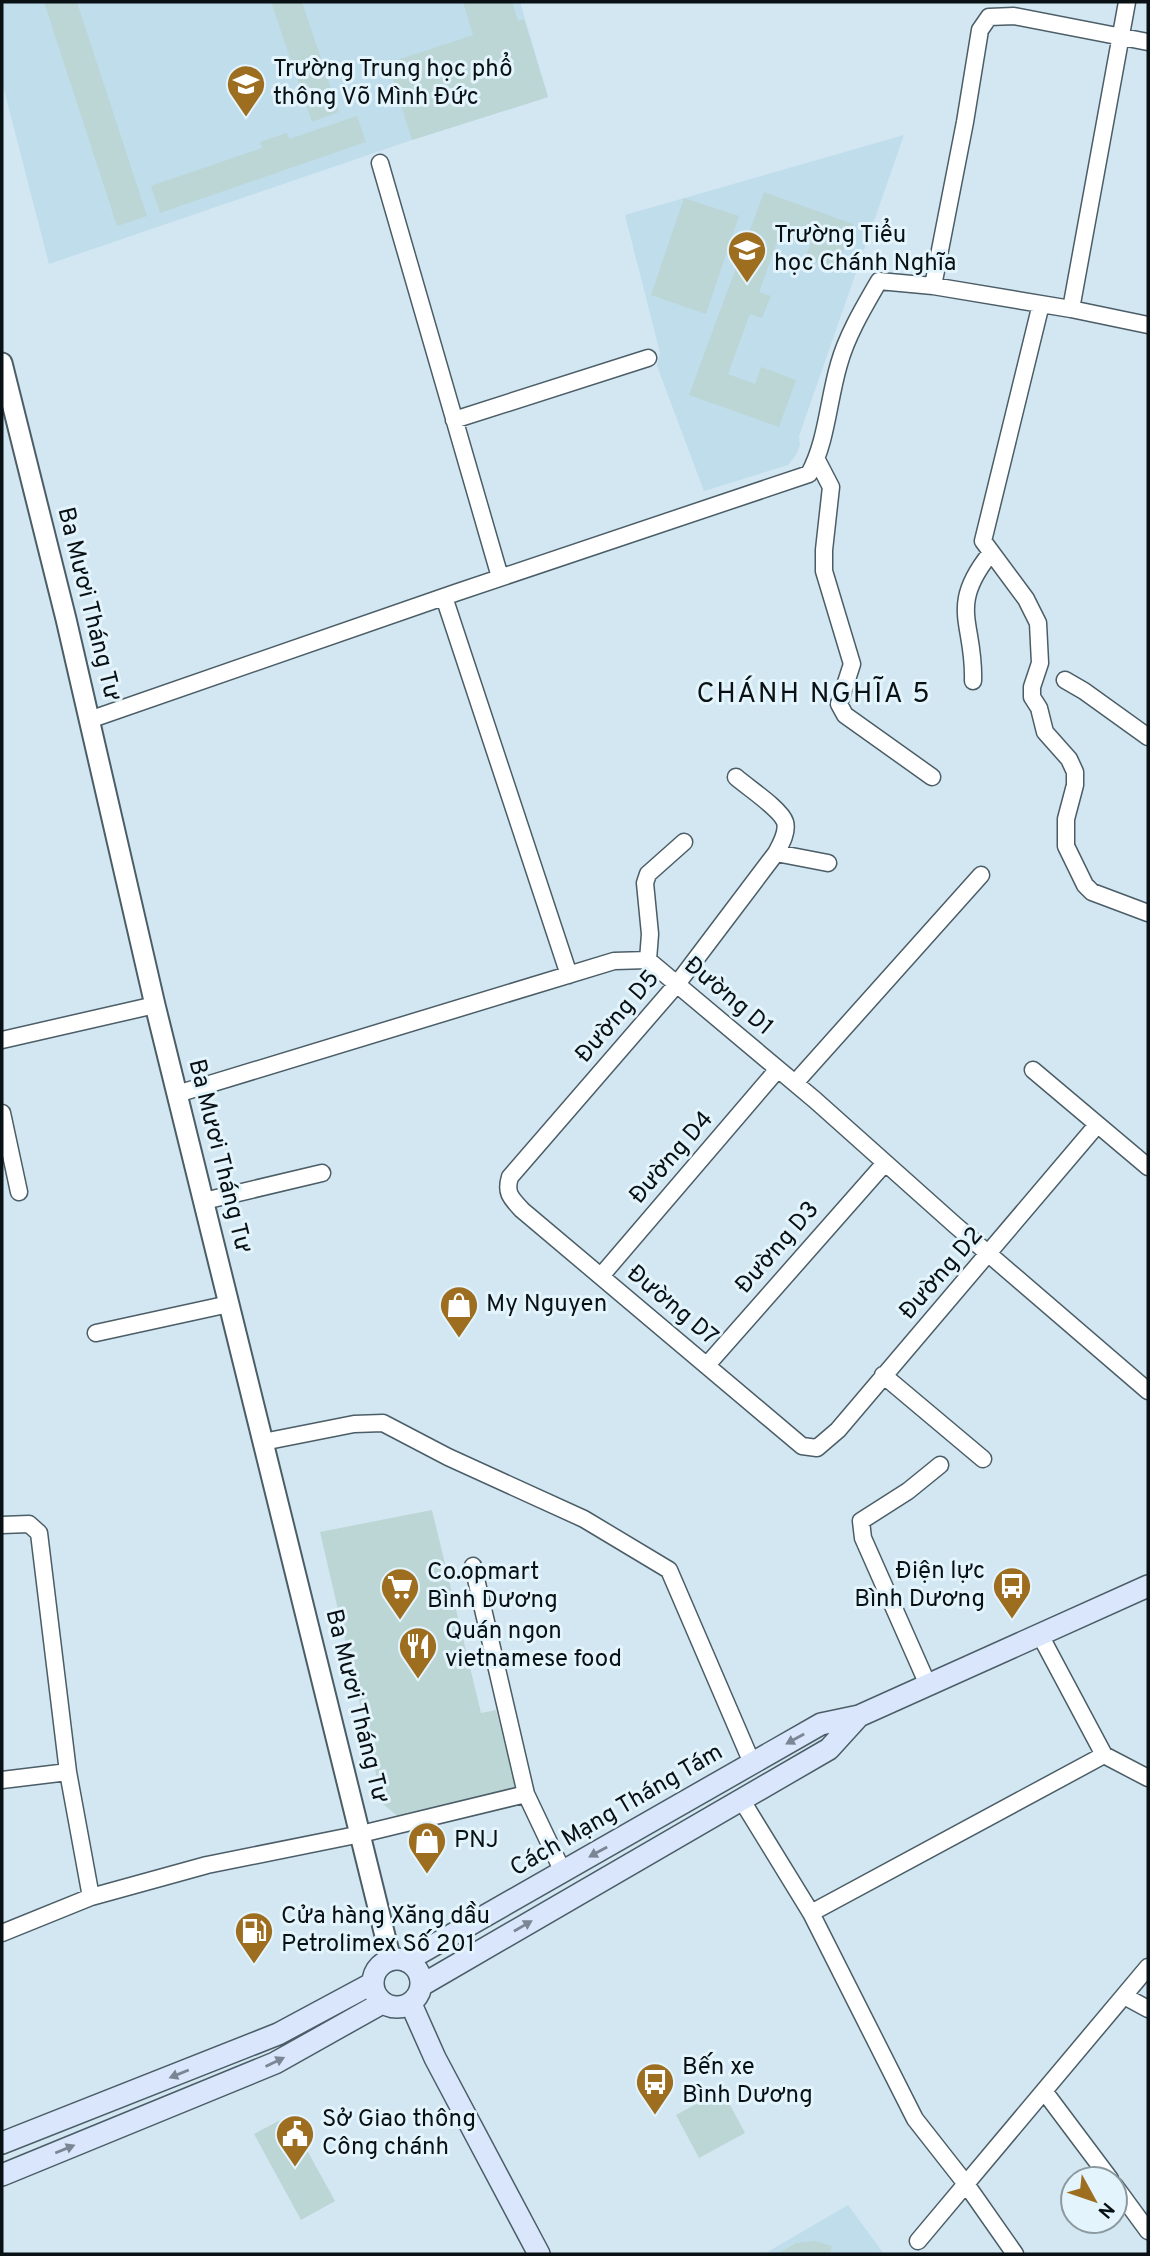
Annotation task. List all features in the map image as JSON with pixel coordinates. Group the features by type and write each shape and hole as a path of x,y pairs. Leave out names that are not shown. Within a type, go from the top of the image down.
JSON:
{"main road":[{"name":"Cách Mạng Tháng Tám","path":"398,1960 563,1872 821,1724 859,1716 1148,1586"},
{"name":"Cách Mạng Tháng Tám","path":"422,1984 829,1749 859,1716"},
{"path":"398,1960 418,1970 422,1984 420,1992 411,2004 396,2008 382,2003 373,1983 379,1968 398,1960"},
{"path":"2,2143 278,2034 373,1983"},
{"path":"2,2175 275,2063 382,2003"},
{"path":"411,2004 435,2058 539,2254"}],"street":[{"path":"1071,309 1127,2"},
{"path":"933,286 981,30 991,10 1148,42"},
{"path":"380,163 500,578"},
{"path":"89,720 809,474 817,460 839,362 860,313 879,281 933,286 1148,325"},
{"path":"1041,304 982,541 1026,598 1038,623 1040,663 1032,687 1032,697 1039,708 1045,732 1069,759 1075,772 1075,785 1066,819 1066,846 1085,885 1092,892 1148,913"},
{"path":"454,420 648,358"},
{"name":"Ba Mươi Tháng Tư","path":"2,363 155,1006 360,1834 398,1960"},
{"path":"817,460 831,487 824,571 852,664 839,704 845,715 932,777"},
{"path":"973,681 972,646 964,609 966,594 979,568 990,554"},
{"path":"444,597 569,975"},
{"path":"1065,680 1148,737"},
{"name":"Đường D5","path":"507,1186 510,1177 677,984 776,853 786,824 781,814 736,777"},
{"path":"648,960 650,934 645,883 648,874 684,842"},
{"path":"776,853 828,863"},
{"path":"795,1083 981,875"},
{"name":"Đường D1","path":"177,1094 614,961 648,960 795,1083 1148,1391"},
{"path":"2,1040 155,1006"},
{"name":"Đường D4","path":"601,1276 778,1069"},
{"path":"1033,1070 1148,1167"},
{"path":"2,1113 19,1192"},
{"name":"Đường D2","path":"817,1448 838,1430 1097,1125"},
{"name":"Đường D3","path":"707,1365 885,1163"},
{"path":"204,1201 323,1173"},
{"name":"Đường D7","path":"507,1186 508,1195 522,1210 802,1446 817,1448"},
{"path":"96,1333 229,1304"},
{"path":"883,1376 983,1459"},
{"path":"263,1442 354,1424 383,1423 449,1457 584,1519 669,1570 752,1763"},
{"path":"928,1685 863,1538 861,1521 908,1491 940,1465"},
{"path":"2,1525 29,1524 39,1533 68,1772 91,1897"},
{"path":"473,1566 526,1794 563,1872"},
{"path":"1040,1634 1104,1755 1148,1778"},
{"path":"811,1913 1104,1755"},
{"path":"2,1780 68,1772"},
{"path":"2,1933 91,1897 207,1865 360,1834 526,1794"},
{"path":"741,1799 811,1913 915,2119 1016,2254"},
{"path":"918,2241 1148,1966"},
{"path":"1124,1996 1148,2009"},
{"path":"1044,2091 1100,2165"},
{"path":"1129,2205 1148,2231"}],"shaded area":[{"name":"Trường Trung học phổ thông Võ Mình Đức","path":"2,2 520,2 548,97 412,140 49,264 2,82"},
{"name":"Trường Tiểu học Chánh Nghĩa","path":"904,135 799,436 800,445 796,455 788,465 704,491 657,366 660,353 625,215"},
{"path":"848,2205 884,2254 764,2254"}],"building":[{"path":"44,2 77,2 147,216 117,226"},
{"path":"271,2 302,2 339,112 312,122"},
{"path":"463,2 512,2 518,21 524,19 548,97 412,140 388,63 473,35"},
{"path":"357,116 366,142 160,213 151,186 262,148 260,142 287,133 289,139"},
{"path":"764,192 853,224 836,270 805,258 811,242 781,231 759,292 771,296 762,318 750,314 728,374 755,384 761,367 796,380 779,427 689,395"},
{"path":"684,198 739,216 706,314 651,295"},
{"name":"Co.opmart Bình Dương","path":"432,1510 481,1713 496,1710 516,1789 400,1818 383,1804 320,1532"},
{"path":"722,2090 745,2133 699,2158 676,2115"},
{"name":"Sở Giao thông Công chánh","path":"288,2116 335,2201 301,2220 254,2134"},
{"path":"815,2241 832,2246 830,2254 777,2254 796,2243"}],"place":[{"name":"Trường Trung học phổ thông Võ Mình Đức","path":"246,118"},
{"name":"Trường Tiểu học Chánh Nghĩa","path":"747,284"},
{"name":"My Nguyen","path":"459,1339"},
{"name":"Điện lực Bình Dương","path":"1012,1620"},
{"name":"Co.opmart Bình Dương","path":"400,1621"},
{"name":"Quán ngon vietnamese food","path":"418,1680"},
{"name":"PNJ","path":"427,1875"},
{"name":"Cửa hàng Xăng dầu Petrolimex Số 201","path":"254,1965"},
{"name":"Bến xe Bình Dương","path":"655,2116"},
{"name":"Sở Giao thông Công chánh","path":"295,2168"}],"district":[{"name":"CHÁNH NGHĨA 5","path":"814,695"}]}
